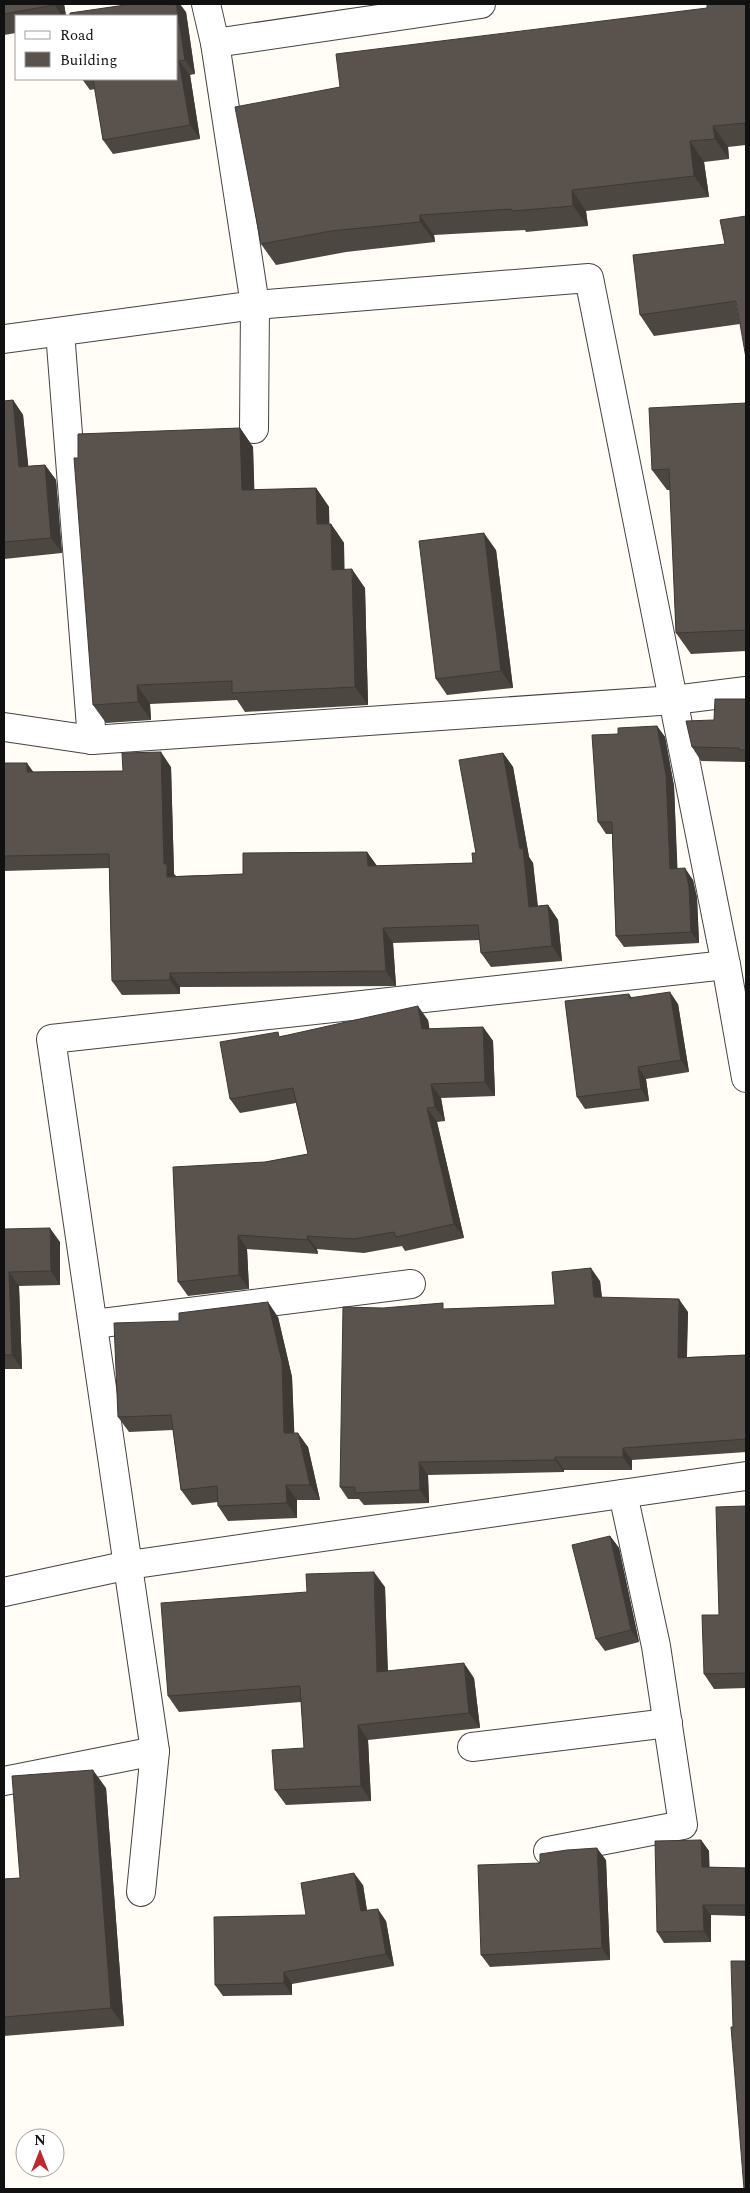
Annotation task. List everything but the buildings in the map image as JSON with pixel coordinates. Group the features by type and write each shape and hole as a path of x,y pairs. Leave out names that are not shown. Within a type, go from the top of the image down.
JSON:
{"street":[{"path":"206,4 215,43 255,305 254,429"},
{"path":"215,43 481,4"},
{"path":"4,339 255,305 589,278 674,700 746,1078"},
{"path":"60,332 92,740"},
{"path":"4,727 92,740 674,700 746,691"},
{"path":"141,1892 155,1751 51,1039 726,965"},
{"path":"94,1324 411,1284"},
{"path":"4,1592 129,1565 746,1476"},
{"path":"548,1851 684,1825 656,1646 623,1494"},
{"path":"472,1747 668,1723"},
{"path":"4,1781 155,1751"}]}
